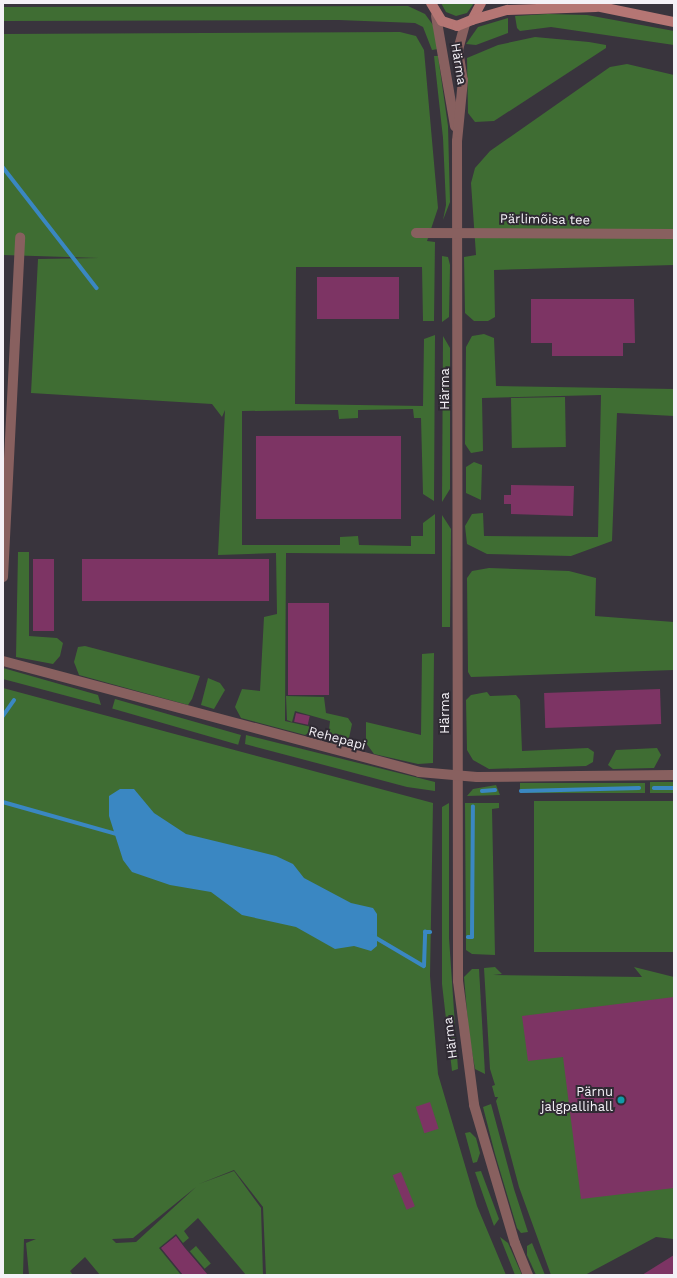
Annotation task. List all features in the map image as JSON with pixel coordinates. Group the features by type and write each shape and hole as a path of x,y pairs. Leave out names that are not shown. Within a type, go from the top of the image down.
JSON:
{"main road":[{"path":"421,3 433,9 449,25 468,22 508,10 596,6"},
{"path":"468,22 481,3"},
{"path":"581,3 674,22"}],"street":[{"name":"Härma","path":"433,9 457,141"},
{"name":"Härma","path":"468,22 458,50 463,80 457,141 459,232 458,981 462,1034 474,1106 515,1244 528,1275"},
{"name":"Pärlimõisa tee","path":"416,233 674,234"},
{"path":"3,577 20,237"},
{"name":"Rehepapi","path":"3,661 353,757 458,776 674,775"}],"green space":[{"path":"441,3 474,3 467,13 456,16 446,12"},
{"path":"408,6 425,14 433,25 438,49 432,50 423,27 415,23 339,20 3,21 3,7"},
{"path":"548,14 587,15 674,31 674,45 551,27 520,31 517,28 515,16"},
{"path":"508,18 508,33 476,45 466,44 478,27"},
{"path":"400,32 416,36 424,50 438,208 427,241 435,242 434,321 423,321 422,267 296,267 295,404 423,406 424,339 435,335 434,501 423,494 421,418 414,418 413,409 358,410 358,418 339,419 338,410 242,411 242,545 340,545 340,537 358,536 359,545 411,546 411,536 423,536 423,523 435,514 435,554 286,553 285,721 316,728 305,735 241,718 235,707 242,689 260,691 264,617 277,614 276,553 218,555 225,410 222,417 212,404 31,393 38,259 99,258 3,255 3,34"},
{"path":"535,37 589,42 606,45 606,48 494,121 475,122 468,113 467,58 498,45"},
{"path":"434,56 438,56 448,126 450,202 443,220 446,205 443,138"},
{"path":"627,64 674,75 674,265 494,270 495,317 488,321 474,321 465,313 464,257 476,255 471,183 475,168 490,151 610,67"},
{"path":"442,256 448,257 450,265 449,317 442,322"},
{"path":"484,334 494,338 496,386 674,389 674,416 617,413 612,541 571,556 487,554 467,544 465,526 472,514 483,513 484,536 598,537 601,395 482,398 483,451 471,453 465,444 466,347 472,336"},
{"path":"443,336 450,348 450,489 442,502"},
{"path":"565,397 566,447 512,448 511,398"},
{"path":"474,462 482,465 481,500 466,493 466,467"},
{"path":"442,515 451,529 450,627 442,627"},
{"path":"18,552 29,552 29,636 57,638 63,643 60,656 53,664 16,657"},
{"path":"489,568 569,571 596,578 595,616 674,622 674,670 471,677 468,672 467,578 472,571"},
{"path":"85,646 200,676 192,699 188,705 79,675 74,662 78,647"},
{"path":"434,653 433,763 418,764 374,754 366,743 366,722 421,735 422,654"},
{"path":"3,668 98,695 101,705 3,679"},
{"path":"208,678 220,683 225,690 214,709 201,705"},
{"path":"3,688 433,803 430,976 438,1074 477,1206 506,1275 266,1275 263,1207 234,1170 199,1184 234,1171 261,1208 263,1275 246,1275 198,1218 184,1231 189,1238 183,1243 176,1234 159,1248 181,1275 100,1275 85,1257 70,1271 73,1275 29,1275 26,1243 36,1239 24,1239 23,1275 3,1275","holes":["196,1187 136,1242 116,1243 112,1239 133,1238"]},
{"path":"487,692 490,696 516,695 520,700 522,751 588,748 594,752 593,762 586,766 489,769 473,760 467,750 466,700 471,695"},
{"path":"286,696 324,697 326,713 348,718 352,724 349,738 341,745 331,743 328,739 330,721 295,711 292,722 287,720"},
{"path":"115,699 241,735 238,745 112,709"},
{"path":"246,735 435,782 435,791 407,787 245,744"},
{"path":"657,748 661,755 654,768 613,769 608,765 616,750"},
{"path":"650,782 674,782 674,793 650,793"},
{"path":"520,783 645,783 645,793 520,793"},
{"path":"496,785 500,795 467,796 473,789"},
{"path":"534,801 674,801 674,952 534,952"},
{"path":"449,803 449,938 458,1069 452,1071 442,984 442,807"},
{"path":"465,803 499,803 499,808 492,809 495,955 472,954 466,950"},
{"path":"495,967 502,974 493,975 642,977 634,967 674,977 673,1239 656,1237 585,1275 551,1275 519,1187 496,1101 498,1097 495,1097 492,1086 495,1085 490,1069 484,968"},
{"path":"472,969 479,969 485,1074 475,1069 469,1035 464,977"},
{"path":"491,1104 514,1189 528,1232 521,1233 517,1228 495,1154 483,1107"},
{"path":"470,1132 476,1138 480,1153 477,1162 473,1163 465,1133"},
{"path":"481,1171 499,1219 494,1226 475,1172"},
{"path":"500,1237 508,1243 522,1275 515,1275"},
{"path":"532,1243 545,1275 536,1275 527,1255 527,1246"},
{"path":"196,1246 211,1264 205,1269 190,1251"}],"water":[{"path":"120,789 134,789 154,813 186,834 276,856 293,864 304,878 351,903 373,908 377,914 377,946 371,951 354,946 335,949 296,927 242,915 211,892 170,885 132,872 123,860 109,816 109,796"}],"building":[{"path":"317,277 399,277 399,319 317,319"},
{"path":"531,299 634,299 635,343 623,343 623,356 552,356 552,343 531,343"},
{"path":"256,436 401,436 401,519 256,519"},
{"path":"511,485 574,486 573,516 511,514 511,504 504,504 504,495 511,495"},
{"path":"33,559 54,559 54,631 33,631"},
{"path":"82,559 269,559 269,601 82,601"},
{"path":"288,603 329,603 329,695 288,695"},
{"path":"660,689 661,724 545,728 544,693"},
{"path":"296,713 310,716 308,725 294,722"},
{"name":"Pärnu jalgpallihall","path":"674,997 674,1188 581,1199 563,1057 528,1061 522,1016"},
{"path":"430,1102 439,1129 424,1133 416,1107"},
{"path":"401,1172 415,1206 407,1210 393,1175"},
{"path":"176,1236 208,1275 183,1275 161,1248"},
{"path":"674,1255 674,1275 642,1275"}],"waterway":[{"path":"3,167 97,288"},
{"path":"3,716 14,700"},
{"path":"521,791 639,788"},
{"path":"654,788 674,788"},
{"path":"482,791 495,790"},
{"path":"3,802 117,834"},
{"path":"468,937 472,937 473,807"},
{"path":"373,936 424,966 425,932 430,932"}],"place":[{"name":"Pärnu jalgpallihall","path":"621,1100"}]}
